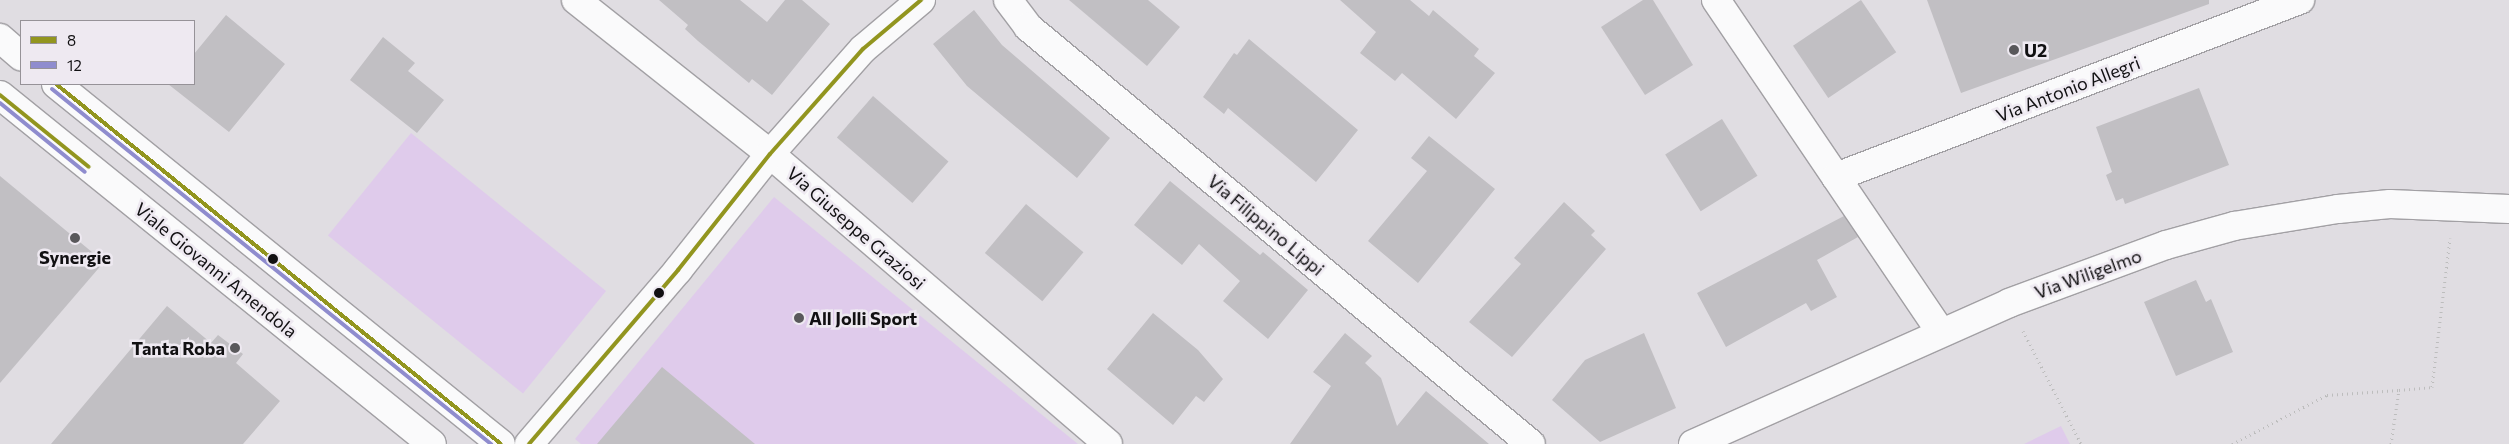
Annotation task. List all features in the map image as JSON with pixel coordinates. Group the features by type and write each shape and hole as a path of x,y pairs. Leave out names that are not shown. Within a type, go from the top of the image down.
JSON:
{"street":[{"name":"Via Giuseppe Graziosi","path":"576,0 770,154 1108,444"},
{"path":"529,444 678,270 770,154 864,49 921,0"},
{"name":"Via Filippino Lippi","path":"1008,0 1028,27 1531,444"},
{"path":"1716,0 1941,332"},
{"name":"Via Antonio Allegri","path":"1836,177 2300,0"},
{"path":"0,38 20,55"},
{"path":"57,85 500,444"},
{"name":"Viale Giovanni Amendola","path":"0,95 432,444"},
{"name":"Via Wiligelmo","path":"1693,444 1941,332 2009,304 2166,245 2234,226 2291,216 2390,204 2509,209 2509,200"}],"path":[{"path":"2232,444 2327,395 2432,386 2454,206"},
{"path":"2009,304 2081,444"},
{"path":"2391,444 2399,390"}],"shaded area":[{"path":"411,133 606,291 523,394 328,236"},
{"name":"All Jolli Sport","path":"774,197 1078,444 581,444 575,439"},
{"path":"2061,426 2070,444 2024,444"}],"building":[{"path":"659,0 740,0 767,22 785,0 802,0 830,24 772,95 752,79 749,83 698,41 685,29 688,25"},
{"path":"1069,0 1148,0 1180,27 1147,66"},
{"path":"1340,0 1410,0 1429,16 1433,10 1479,49 1474,56 1495,73 1456,119 1402,73 1395,81 1360,53 1376,32"},
{"path":"1643,0 1653,0 1693,65 1645,95 1601,27"},
{"path":"1861,0 1896,52 1828,98 1793,46"},
{"name":"U2","path":"1927,0 2209,0 2209,4 1961,93"},
{"path":"974,10 1002,45 1110,138 1077,178 967,86 933,44"},
{"path":"226,15 285,64 229,132 169,85 195,85 195,53"},
{"path":"383,37 415,63 408,71 444,100 417,133 350,80"},
{"path":"1249,39 1358,130 1316,182 1228,108 1224,114 1203,97 1234,53 1237,55"},
{"path":"2199,88 2229,165 2125,204 2123,198 2116,201 2106,175 2112,172 2096,127"},
{"path":"873,96 948,162 912,203 837,138"},
{"path":"1722,119 1758,176 1701,211 1665,155"},
{"path":"1429,136 1495,189 1418,283 1368,241 1427,171 1411,158"},
{"path":"0,176 104,262 0,383"},
{"path":"1170,181 1260,255 1263,252 1308,290 1268,339 1223,301 1240,281 1199,244 1182,265 1134,225"},
{"path":"1564,202 1595,231 1591,235 1606,249 1512,357 1469,322 1521,264 1514,258"},
{"path":"1026,204 1083,252 1042,301 985,253"},
{"path":"1844,216 1858,237 1817,260 1837,297 1811,311 1806,303 1726,347 1697,293"},
{"path":"2196,280 2206,302 2211,299 2233,352 2176,376 2144,302"},
{"path":"167,306 211,343 218,335 243,354 236,363 280,401 243,444 51,444"},
{"path":"1153,313 1198,350 1223,379 1204,402 1196,396 1173,425 1107,369"},
{"path":"1345,333 1372,356 1365,363 1381,378 1397,426 1426,391 1489,444 1290,444 1331,386 1313,372"},
{"path":"1644,333 1676,408 1600,442 1552,400 1585,360"},
{"path":"662,367 755,444 597,444"}],"transit line":[{"name":"8","path":"529,444 678,270 770,154 863,49 921,0"},
{"name":"8","path":"57,85 501,444"},
{"name":"12","path":"52,89 491,444"},
{"name":"8","path":"0,95 89,167"},
{"name":"12","path":"0,103 85,172"}],"place":[{"name":"U2","path":"2014,50"},
{"name":"Synergie","path":"75,238"},
{"name":"All Jolli Sport","path":"799,318"},
{"name":"Tanta Roba","path":"235,348"}]}
